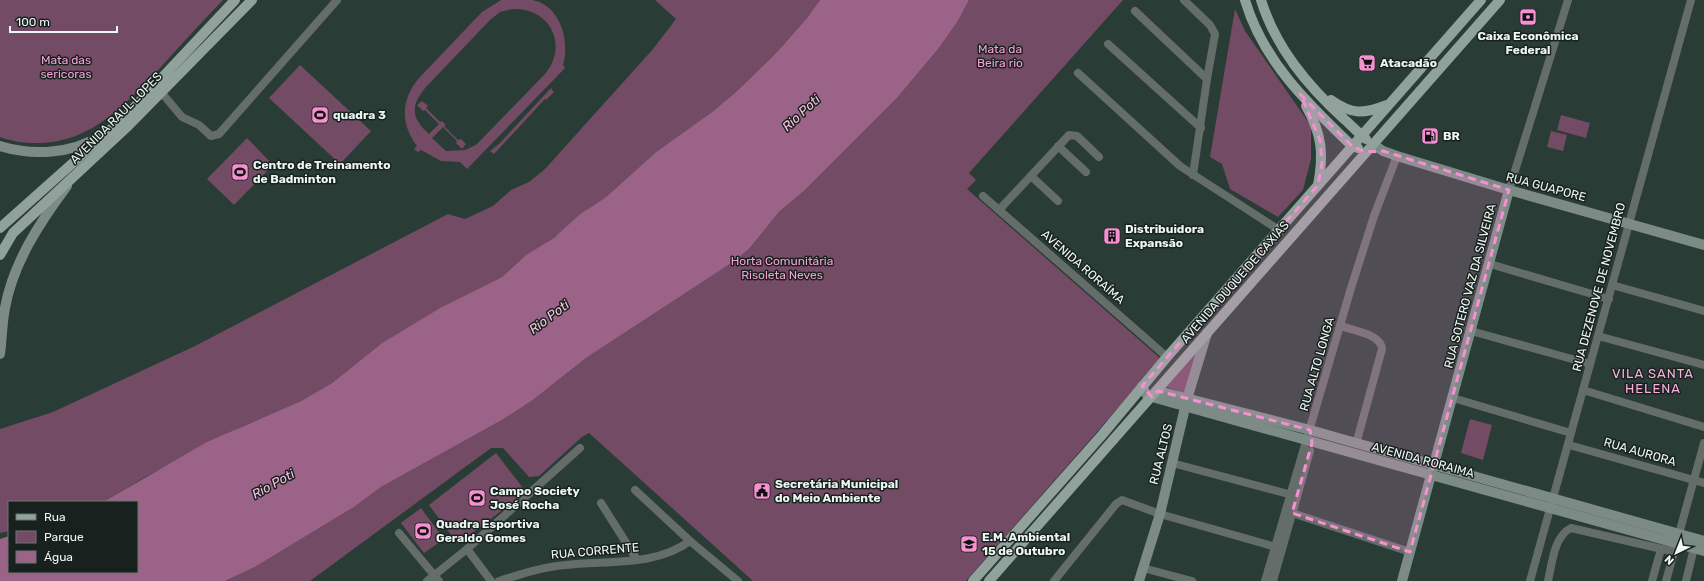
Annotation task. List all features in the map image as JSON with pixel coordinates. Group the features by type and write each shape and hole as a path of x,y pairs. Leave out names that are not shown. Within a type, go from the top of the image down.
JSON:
{"main road":[{"name":"AVENIDA RAUL LOPES","path":"0,255 13,233 73,179 129,125 252,0"},
{"path":"1245,0 1250,16 1267,51 1281,72 1300,94 1352,146 1365,152"},
{"path":"1262,0 1277,40 1310,85 1339,106 1356,112 1373,110 1390,103"},
{"name":"AVENIDA DUQUE DE CAXIAS","path":"973,581 1167,357 1481,0"},
{"name":"AVENIDA DUQUE DE CAXIAS","path":"989,581 1500,0"},
{"name":"AVENIDA RAUL LOPES","path":"0,228 117,125 232,3"},
{"name":"RUA GUAPORE","path":"1310,85 1361,136 1373,144"},
{"path":"1300,94 1316,126 1320,140 1322,163 1318,185"}],"street":[{"path":"160,92 182,117 194,122 211,136 215,137 337,0"},
{"path":"1184,0 1210,25 1215,34 1193,175"},
{"name":"RUA SOTERO VAZ DA SILVEIRA","path":"1402,581 1432,476 1509,190 1568,0"},
{"name":"RUA DEZENOVE DE NOVEMBRO","path":"1530,581 1691,0"},
{"path":"232,3 239,14"},
{"path":"1135,11 1207,79"},
{"path":"1108,44 1201,128"},
{"path":"1078,73 1172,160 1279,230"},
{"path":"0,146 28,152 67,149 97,138 117,125"},
{"path":"999,210 1069,135 1074,135 1100,157"},
{"name":"RUA GUAPORE","path":"1373,144 1383,151 1397,156 1509,190 1704,245"},
{"path":"1058,146 1086,172"},
{"name":"RUA GUAPORE","path":"1365,152 1383,151"},
{"name":"RUA ALTO LONGA","path":"1310,430 1374,216 1397,156"},
{"path":"1031,176 1058,201"},
{"path":"0,354 5,308 17,271 38,228 73,179"},
{"name":"AVENIDA RORAÍMA","path":"983,196 1167,357"},
{"path":"1490,264 1609,299"},
{"path":"1612,285 1704,311"},
{"path":"1341,326 1377,339 1382,345 1382,350 1356,444"},
{"path":"1471,331 1590,364"},
{"name":"RUA ALTOS","path":"1139,581 1160,514 1186,403 1207,333"},
{"path":"1598,336 1704,366"},
{"path":"1142,386 1146,394 1155,394"},
{"path":"1583,390 1704,427"},
{"name":"AVENIDA RORAIMA","path":"1155,394 1310,443 1550,509 1677,543 1704,541"},
{"path":"1453,398 1571,433"},
{"name":"AVENIDA RORAIMA","path":"1186,403 1310,430 1553,498 1699,550"},
{"path":"1265,581 1310,443 1310,430"},
{"path":"1666,581 1704,443"},
{"name":"RUA AURORA","path":"1568,445 1704,483"},
{"path":"399,533 433,579 580,448"},
{"path":"1172,462 1294,495"},
{"path":"634,490 690,541 738,581"},
{"path":"1273,581 1292,513 1294,495"},
{"path":"1054,581 1121,501 1160,514 1276,547"},
{"path":"601,503 637,560"},
{"path":"1292,513 1410,552"},
{"path":"1548,581 1559,540 1565,532 1571,528 1661,549 1677,543"},
{"name":"RUA CORRENTE","path":"500,581 535,570 564,565 637,560 666,555 690,541"},
{"path":"466,549 491,581"},
{"path":"1652,581 1661,549"},
{"path":"1686,581 1699,550"},
{"path":"1143,568 1192,581"}],"highlighted area":[{"path":"1300,94 1352,146 1365,152 1383,151 1509,190 1410,552 1292,513 1312,443 1310,430 1158,391 1152,397 1142,386 1318,185 1322,163 1320,140"}],"green space":[{"name":"Mata das sericoras","path":"0,0 223,0 148,81 121,107 107,118 75,136 57,141 28,143 0,137"},
{"path":"501,0 532,0 542,3 550,9 561,26 565,46 563,65 565,68 467,169 460,162 441,161 421,150 418,152 414,149 417,146 411,138 405,120 405,112 409,94 419,78 482,12","holes":["512,9 525,10 537,14 552,30 555,40 555,51 552,63 545,74 476,145 465,150 446,151 432,138 443,127 457,141 456,143 462,149 466,144 461,139 458,140 444,126 446,125 442,121 440,122 426,108 428,106 422,101 417,105 423,111 425,110 439,124 429,134 419,123 416,117 415,106 417,100 426,87 490,20 500,12"]},
{"path":"655,0 820,0 807,18 777,52 737,91 712,112 656,152 606,197 580,214 558,235 526,255 502,277 437,310 382,343 332,383 301,401 239,428 147,476 105,501 8,501 8,531 0,533 0,429 53,412 195,346 448,214 465,219 493,206 511,190 529,182 545,169 653,49 676,19"},
{"path":"969,0 1123,0 969,173 976,180 967,189 1161,359 966,581 753,581 589,433 582,437 539,476 529,477 503,448 491,448 310,581 225,581 255,567 354,507 381,487 502,420 533,400 586,358 730,264 749,249 779,212 805,190 897,98 939,48 958,21"},
{"path":"1235,9 1245,31 1311,126 1311,159 1303,190 1278,217 1230,189 1222,164 1210,157"},
{"path":"300,65 371,131 340,164 269,98"},
{"path":"551,88 554,92 546,100 545,99 494,154 490,151 500,143"},
{"path":"1561,115 1590,123 1586,138 1557,130"},
{"path":"1551,131 1567,135 1563,151 1547,147"},
{"name":"Centro de Treinamento de Badminton","path":"247,138 273,165 234,205 207,179"},
{"path":"1198,349 1187,394 1166,387"},
{"path":"1470,419 1492,425 1483,460 1461,453"},
{"name":"Campo Society José Rocha","path":"496,453 526,492 458,544 429,505"},
{"name":"Quadra Esportiva Geraldo Gomes","path":"421,508 444,539 424,553 401,523"}],"water":[{"name":"Rio Poti","path":"820,0 969,0 958,21 939,48 897,98 805,190 779,212 749,249 730,264 586,358 533,400 502,420 381,487 354,507 255,567 225,581 0,581 0,539 8,536 8,573 138,573 138,501 105,501 207,442 301,401 332,383 382,343 440,308 502,277 526,255 555,237 580,214 606,197 656,152 712,112 737,91 777,52 807,18"}],"place":[{"name":"Caixa Econômica Federal","path":"1528,17"},
{"name":"Atacadão","path":"1367,63"},
{"name":"quadra 3","path":"320,115"},
{"name":"BR","path":"1430,136"},
{"name":"Centro de Treinamento de Badminton","path":"240,172"},
{"name":"Distribuidora Expansão","path":"1112,236"},
{"name":"Secretária Municipal do Meio Ambiente","path":"762,491"},
{"name":"Campo Society José Rocha","path":"477,498"},
{"name":"Quadra Esportiva Geraldo Gomes","path":"423,531"},
{"name":"E.M. Ambiental 15 de Outubro","path":"969,544"}],"district":[{"name":"VILA SANTA HELENA","path":"1653,380"}],"park label":[{"name":"Mata da Beira rio","path":"1000,56"},
{"name":"Horta Comunitária Risoleta Neves","path":"782,268"}]}
